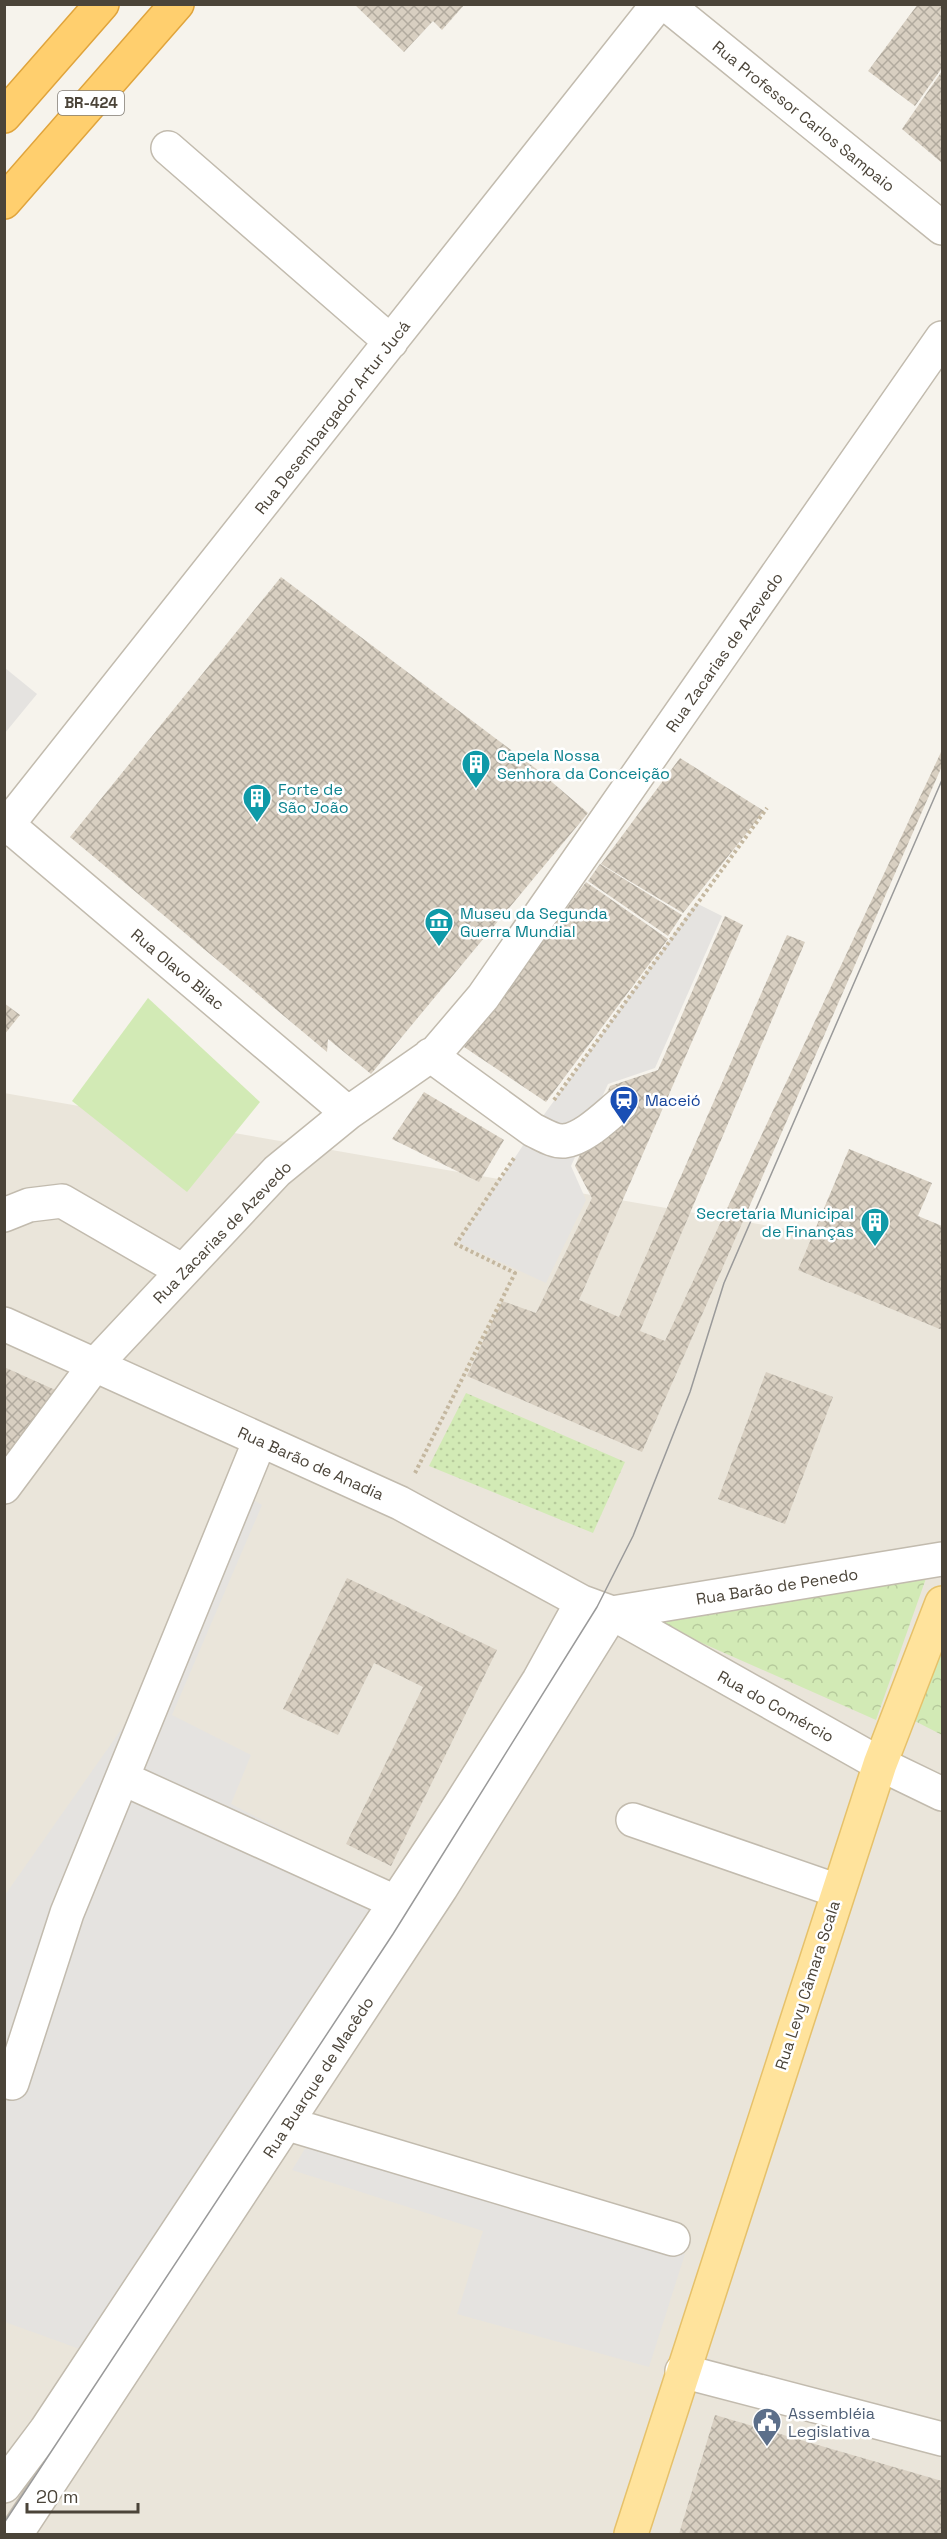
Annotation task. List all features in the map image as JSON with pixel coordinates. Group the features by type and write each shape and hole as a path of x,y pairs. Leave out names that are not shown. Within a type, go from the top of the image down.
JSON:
{"highway":[{"name":"BR-424","path":"4,116 102,4"},
{"name":"BR-424","path":"4,202 177,4"}],"main road":[{"name":"Rua Levy Câmara Scala","path":"631,2535 682,2371 880,1764 942,1603"}],"street":[{"name":"Rua Desembargador Artur Jucá","path":"6,827 657,4"},
{"name":"Rua Professor Carlos Sampaio","path":"666,4 942,228"},
{"path":"168,148 391,342"},
{"name":"Rua Zacarias de Azevedo","path":"4,1487 94,1366 277,1171 348,1113 437,1051 506,965 942,338"},
{"name":"Rua Olavo Bilac","path":"6,827 348,1113"},
{"path":"430,1055 514,1117 550,1138 563,1142 576,1137 621,1104"},
{"path":"4,1215 29,1205 62,1201 183,1271"},
{"name":"Rua Barão de Anadia","path":"4,1324 400,1503 597,1608"},
{"path":"12,2083 67,1913 260,1440"},
{"name":"Rua Barão de Penedo","path":"597,1608 942,1559"},
{"name":"Rua do Comércio","path":"597,1608 880,1764 942,1794"},
{"name":"Rua Buarque de Macêdo","path":"4,2486 46,2430 539,1680 597,1608"},
{"name":"Rua Buarque de Macêdo","path":"16,2535 441,1888 597,1608"},
{"path":"122,1778 395,1902"},
{"path":"633,1820 838,1891"},
{"path":"288,2124 673,2239"},
{"path":"682,2371 942,2439"}],"shaded area":[{"path":"5,668 37,694 5,733"},
{"path":"696,903 722,916 655,1068 608,1084 571,1166 586,1200 546,1283 459,1243 533,1130"},
{"path":"4,1093 942,1256 942,2534 5,2534"},
{"path":"230,1486 262,1505 172,1715 251,1755 231,1804 396,1888 88,2352 5,2322 5,1895 137,1707"},
{"path":"306,2147 685,2254 649,2367 457,2314 483,2231 292,2170"}],"green space":[{"path":"148,998 260,1102 187,1192 72,1101"},
{"path":"466,1393 625,1462 593,1533 429,1466"},
{"path":"930,1567 876,1720 634,1613"},
{"path":"942,1626 942,1735 911,1719"}],"building":[{"path":"354,4 465,4 442,30 433,21 404,52"},
{"path":"918,4 942,4 942,68 915,106 868,71"},
{"path":"942,71 942,163 902,129"},
{"name":"Forte de São João","path":"281,577 539,771 588,813 371,1074 328,1039 327,1052 70,837"},
{"name":"Maceió","path":"942,750 942,766 642,1452 467,1376 502,1301 536,1313 592,1198 575,1166 610,1086 658,1070 725,916 743,925 579,1300 619,1317 787,935 805,942 640,1331 665,1341"},
{"path":"680,758 764,811 683,913 601,864"},
{"path":"600,864 682,915 668,936 588,881"},
{"path":"586,882 668,939 546,1102 464,1047"},
{"path":"4,1003 20,1015 4,1035"},
{"path":"424,1092 504,1140 479,1182 392,1139"},
{"name":"Secretaria Municipal de Finanças","path":"849,1149 932,1183 918,1216 942,1226 942,1330 798,1270"},
{"path":"4,1367 62,1393 4,1472"},
{"path":"766,1372 833,1397 785,1524 718,1499"},
{"path":"347,1578 497,1650 391,1866 346,1844 423,1687 374,1663 338,1735 283,1709"},
{"name":"Assembléia Legislativa","path":"715,2415 942,2481 942,2534 679,2534"}],"tram line":[{"path":"4,2523 393,1934 597,1607 633,1536 690,1392 724,1283 942,780"}],"place":[{"name":"Capela Nossa Senhora da Conceição","path":"476,790"},
{"name":"Forte de São João","path":"257,824"},
{"name":"Museu da Segunda Guerra Mundial","path":"439,948"},
{"name":"Maceió","path":"624,1126"},
{"name":"Secretaria Municipal de Finanças","path":"875,1248"},
{"name":"Assembléia Legislativa","path":"767,2448"}]}
